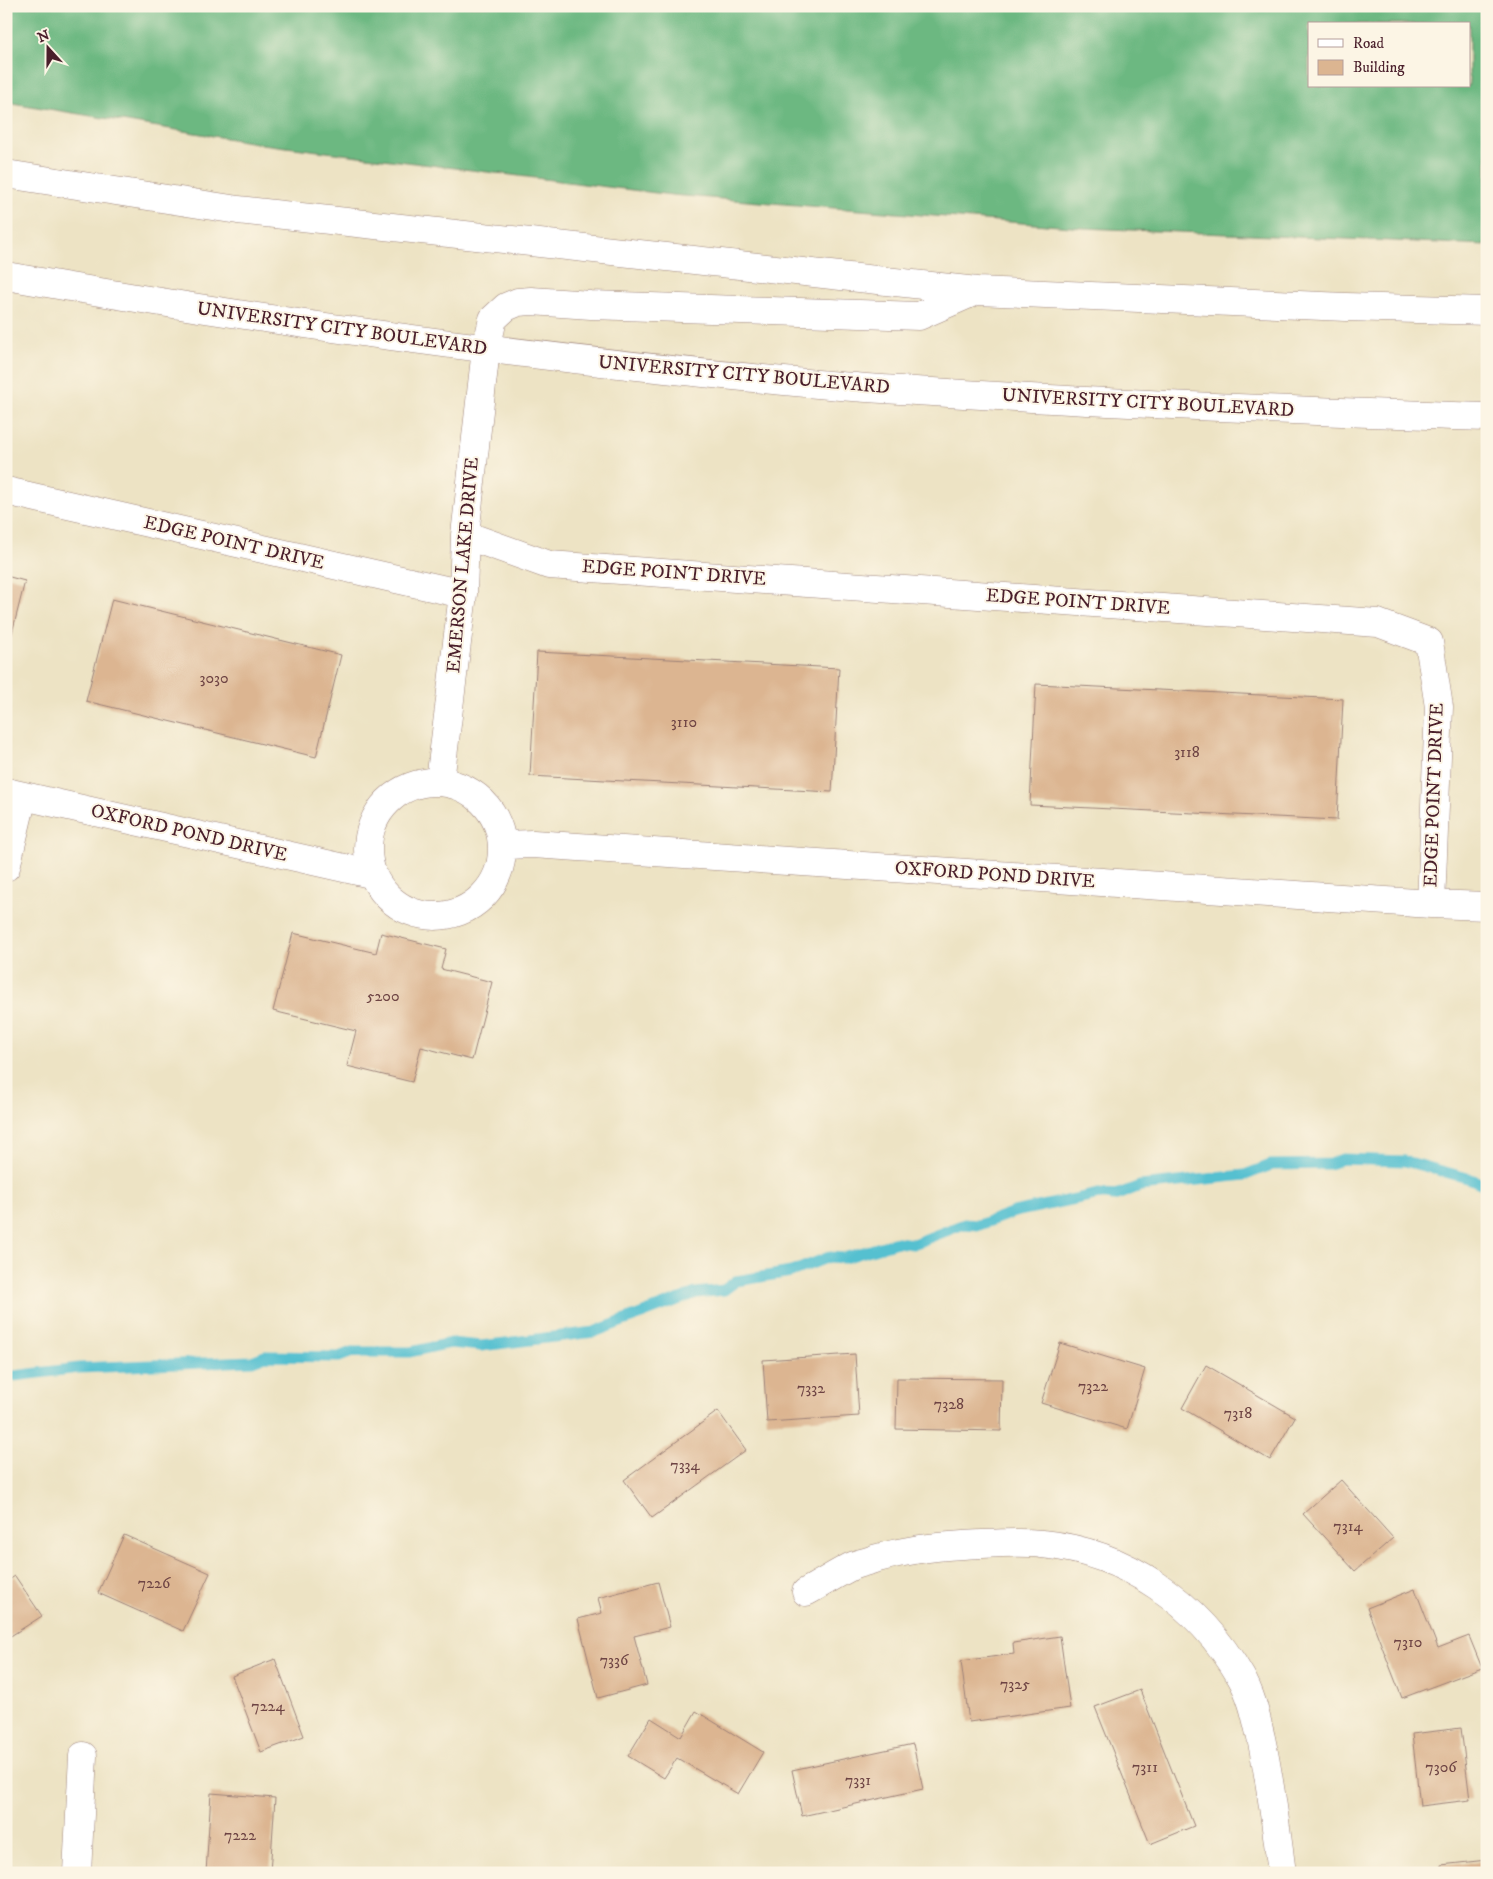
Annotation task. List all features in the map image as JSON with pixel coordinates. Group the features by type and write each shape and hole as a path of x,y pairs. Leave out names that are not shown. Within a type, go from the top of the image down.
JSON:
{"street":[{"path":"6,174 238,210 977,291 1487,311"},
{"name":"UNIVERSITY CITY BOULEVARD","path":"6,276 210,311 384,336 637,367 853,387 1041,399 1487,418"},
{"name":"EMERSON LAKE DRIVE","path":"440,782 463,594 465,535 486,349 494,319 506,307 518,302 531,300 591,305 918,316 977,291"},
{"name":"EDGE POINT DRIVE","path":"6,491 463,594"},
{"name":"EDGE POINT DRIVE","path":"465,535 550,565 1378,623 1429,642 1440,707 1431,904"},
{"path":"440,782 451,783 488,805 504,844 492,888 456,915 411,914 391,902 371,874 370,829 388,800 407,788 440,782"},
{"path":"6,867 14,794"},
{"name":"OXFORD POND DRIVE","path":"14,794 371,874"},
{"name":"OXFORD POND DRIVE","path":"504,844 1431,904 1487,906"},
{"path":"806,1592 853,1566 902,1551 927,1547 981,1544 1041,1544 1083,1550 1108,1558 1154,1582 1195,1615 1212,1634 1241,1678 1252,1702 1268,1772 1282,1873"},
{"path":"77,1873 83,1756"}],"green space":[{"path":"6,6 1487,6 1487,245 1084,228 672,195 262,144 6,102"}],"building":[{"path":"6,576 25,581 7,653 6,653"},
{"path":"112,599 341,655 316,757 86,701"},
{"path":"537,652 839,668 832,792 530,776"},
{"path":"1036,684 1343,699 1337,820 1030,805"},
{"path":"293,933 376,953 381,933 446,949 441,969 492,982 472,1060 421,1047 412,1082 347,1066 356,1031 273,1011"},
{"path":"1060,1343 1145,1369 1127,1429 1041,1403"},
{"path":"855,1354 859,1416 767,1422 763,1360"},
{"path":"1206,1365 1295,1417 1270,1460 1182,1408"},
{"path":"897,1378 1002,1379 1001,1431 896,1429"},
{"path":"718,1411 746,1450 652,1518 624,1480"},
{"path":"1341,1480 1393,1538 1355,1571 1303,1514"},
{"path":"124,1535 210,1573 183,1631 98,1593"},
{"path":"15,1576 42,1616 6,1639 6,1582"},
{"path":"658,1582 670,1627 634,1636 647,1685 598,1698 578,1619 602,1613 598,1598"},
{"path":"1415,1589 1438,1648 1469,1636 1482,1668 1402,1698 1367,1608"},
{"path":"1060,1636 1070,1708 969,1722 961,1661 1014,1654 1013,1643"},
{"path":"275,1659 304,1736 261,1752 232,1676"},
{"path":"1140,1690 1194,1826 1150,1844 1095,1707"},
{"path":"696,1711 763,1752 738,1794 677,1758 664,1778 628,1756 651,1718 681,1737"},
{"path":"1461,1728 1470,1800 1420,1806 1412,1734"},
{"path":"913,1744 923,1789 802,1816 792,1770"},
{"path":"211,1793 275,1798 270,1873 206,1873"},
{"path":"1487,1860 1487,1873 1441,1873 1441,1865"}],"waterway":[{"path":"6,1377 79,1368 252,1361 265,1356 339,1357 352,1352 410,1352 451,1343 481,1346 594,1332 696,1293 724,1290 736,1281 791,1272 829,1257 844,1258 897,1242 913,1244 964,1224 979,1225 1014,1212 1099,1194 1114,1196 1140,1186 1245,1175 1271,1165 1330,1164 1342,1159 1405,1161 1471,1179 1487,1186"}]}
